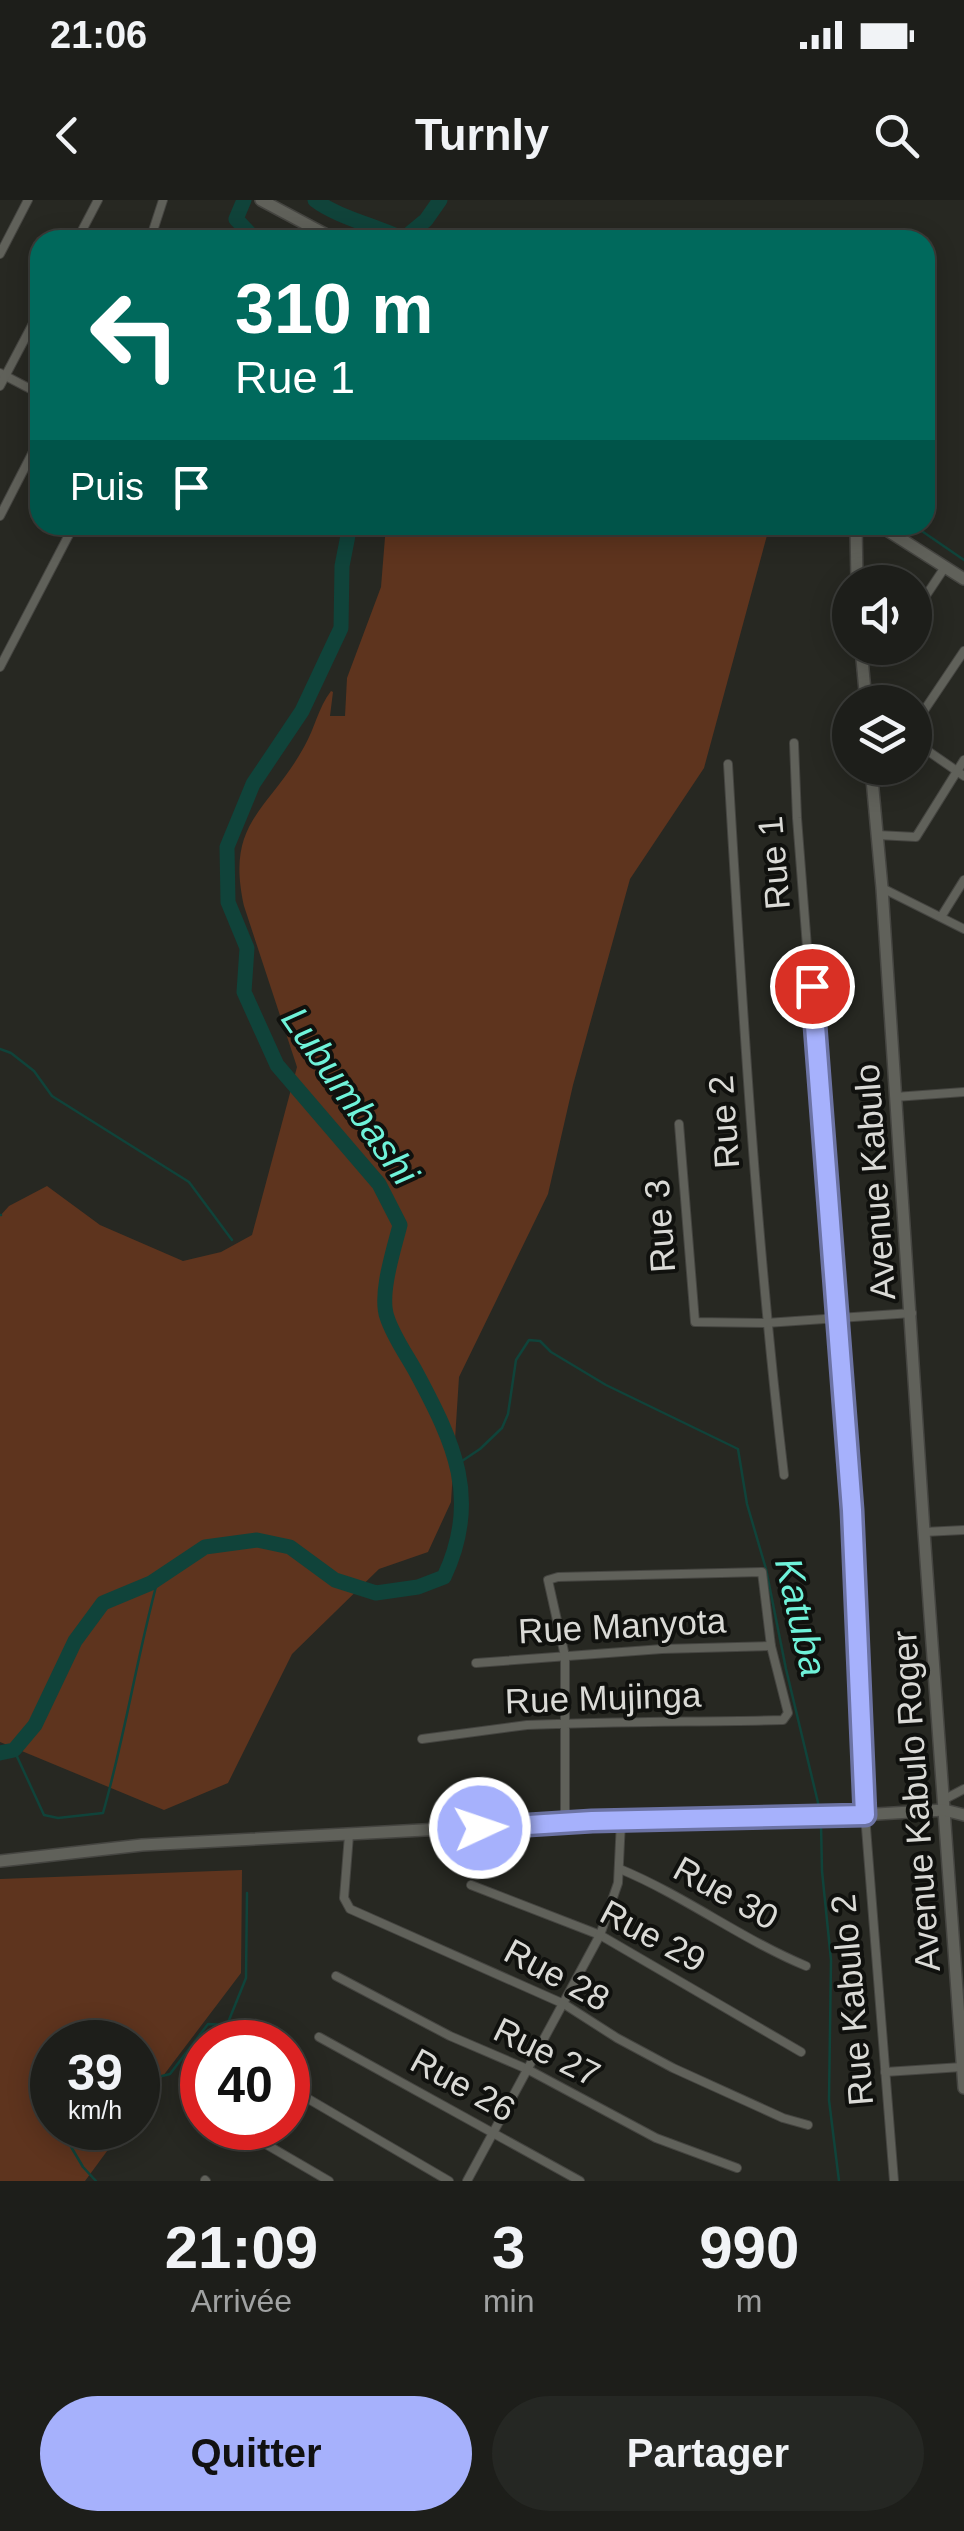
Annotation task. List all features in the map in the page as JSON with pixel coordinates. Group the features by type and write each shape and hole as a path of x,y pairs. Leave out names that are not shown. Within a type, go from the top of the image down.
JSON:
{"street":[{"path":"0,254 28,200"},
{"path":"82,230 98,200"},
{"path":"153,230 163,200"},
{"path":"265,202 317,230"},
{"path":"0,386 2,375 30,327"},
{"path":"2,375 30,389"},
{"path":"0,516 30,458"},
{"path":"0,667 69,535"},
{"path":"856,535 856,565"},
{"path":"895,535 964,578"},
{"path":"932,586 945,566"},
{"path":"932,699 964,651"},
{"name":"Rue 1","path":"794,743 852,1510 865,1815"},
{"path":"932,754 960,774"},
{"path":"877,835 916,837 960,774 964,760"},
{"name":"Rue 2","path":"728,764 749,1119 766,1323 784,1474"},
{"name":"Avenue Kabulo","path":"873,785 912,1313 924,1532"},
{"path":"941,916 964,880"},
{"path":"882,888 964,929"},
{"path":"895,1098 964,1092"},
{"name":"Rue 3","path":"679,1124 695,1322 766,1323"},
{"path":"766,1323 912,1313"},
{"path":"924,1532 964,1530"},
{"name":"Avenue Kabulo Roger","path":"924,1532 963,2069"},
{"path":"566,1823 565,1656 548,1580 762,1572 771,1646"},
{"name":"Rue Manyota","path":"476,1663 662,1649 771,1646"},
{"name":"Rue Mujinga","path":"422,1739 527,1725 786,1718 771,1646"},
{"path":"0,1861 142,1846 349,1834 566,1823 865,1815 944,1805 964,1789"},
{"path":"944,1805 964,1815"},
{"name":"Rue Kabulo 2","path":"865,1815 894,2181"},
{"path":"467,2181 600,1935 620,1870 621,1821"},
{"name":"Rue 28","path":"349,1834 344,1898 350,1910 564,2004 673,2068 782,2118 808,2125"},
{"name":"Rue 30","path":"620,1870 668,1891 806,1966"},
{"name":"Rue 29","path":"471,1885 600,1935 802,2052"},
{"name":"Rue 27","path":"336,1976 450,2036 527,2069 656,2138 737,2168"},
{"name":"Rue 26","path":"319,2037 580,2181"},
{"path":"884,2072 963,2069 964,2088"},
{"path":"310,2100 449,2181"},
{"path":"276,2150 329,2181"}],"shaded area":[{"path":"385,535 767,535 704,768 630,879 573,1085 548,1194 459,1377 451,1502 428,1552 379,1569 292,1654 228,1783 164,1810 0,1742 0,1216 9,1206 47,1186 100,1225 183,1261 221,1252 252,1235 297,1067 244,906 240,854 245,835 291,769 331,691 330,716 345,716 347,678 381,587"},
{"path":"242,1870 241,1973 205,2020 180,2020 180,2054 160,2080 160,2020 30,2020 30,2150 108,2150 85,2181 0,2181 0,1879"}],"waterway":[{"name":"Lubumbashi","path":"244,200 236,219 246,230"},
{"name":"Lubumbashi","path":"315,200 381,230"},
{"name":"Lubumbashi","path":"414,230 440,200"},
{"name":"Lubumbashi","path":"0,1753 14,1750 35,1725 75,1641 103,1603 151,1583 205,1547 257,1540 290,1547 335,1580 376,1593 418,1587 444,1577 455,1549 461,1497 451,1447 385,1307 388,1271 400,1225 379,1184 277,1065 244,992 247,948 228,902 227,847 253,784 302,711 341,628 342,566 348,535"},
{"path":"928,535 964,560"},
{"path":"0,1049 34,1071 52,1096 189,1182 232,1240"},
{"name":"Katuba","path":"456,1465 502,1428 508,1414 516,1360 529,1340 540,1341 551,1352 606,1385 738,1449 747,1504 766,1569 820,1811"},
{"path":"14,1750 44,1815 58,1818 103,1813 158,1579"},
{"name":"Katuba","path":"821,1824 831,1960 829,2100 839,2181"},
{"path":"160,2076 170,2074 208,2024 227,2025 246,1978 247,1893"},
{"path":"73,2150 96,2181"}],"route":[{"path":"480,1828 592,1821 865,1815 852,1510 812,986"}]}
